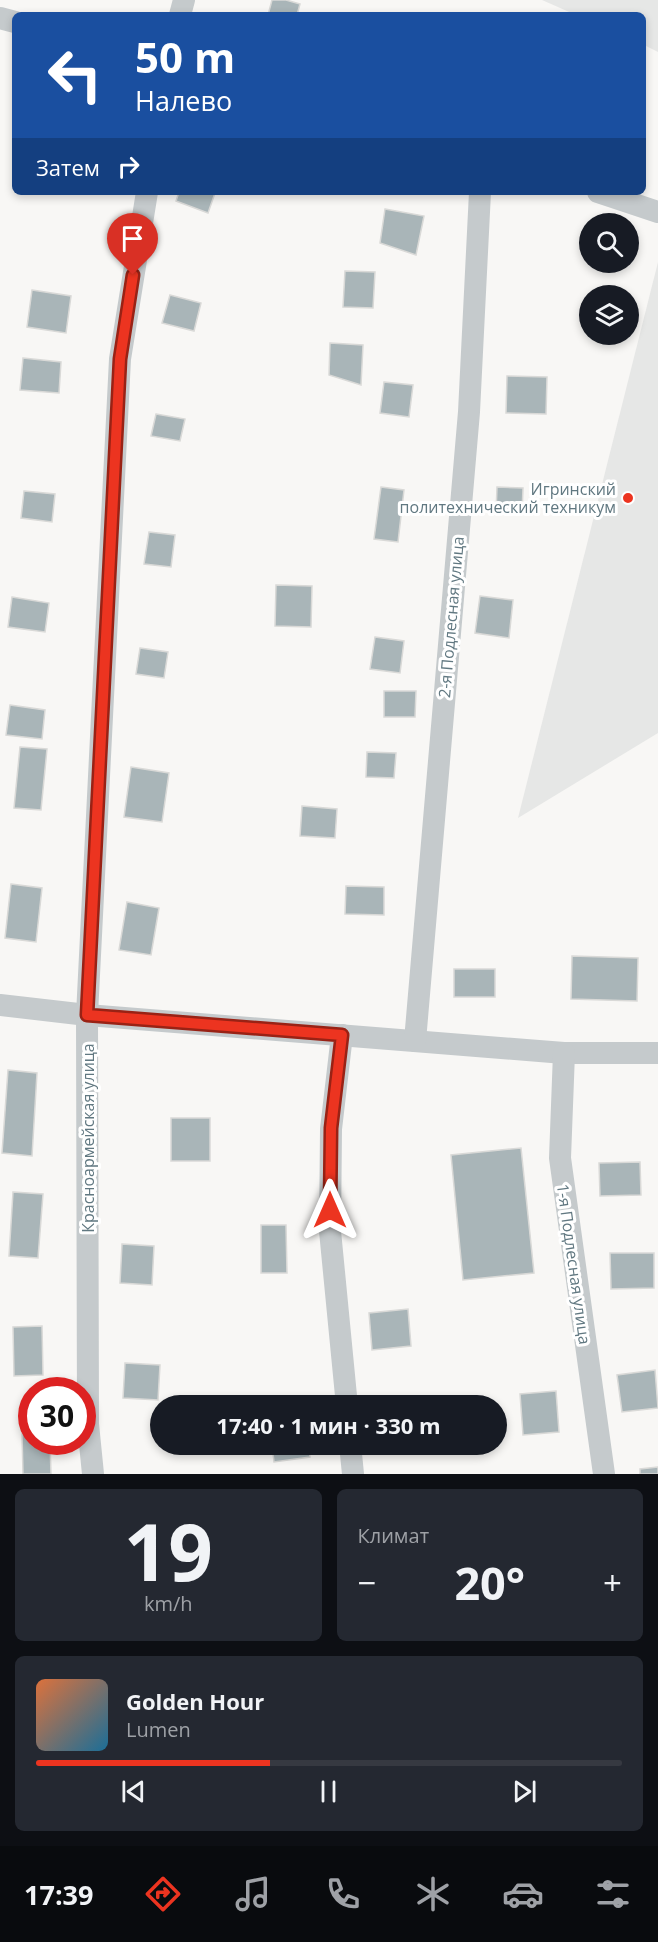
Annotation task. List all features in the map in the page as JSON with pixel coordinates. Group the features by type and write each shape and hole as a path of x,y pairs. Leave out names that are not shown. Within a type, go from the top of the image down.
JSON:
{"street":[{"name":"Красноармейская улица","path":"93,1474 88,1424 87,1015 120,359 147,195"},
{"name":"2-я Подлесная улица","path":"415,1041 469,412 480,195"},
{"path":"607,195 658,212"},
{"path":"0,1005 87,1015 564,1053 658,1053"},
{"path":"342,1035 331,1128 330,1231 346,1395"},
{"name":"1-я Подлесная улица","path":"564,1053 560,1158 604,1474"},
{"path":"351,1455 353,1474"}],"shaded area":[{"path":"542,0 658,0 658,52 646,46 646,12 569,12"},
{"name":"Игринский политехнический техникум","path":"658,262 658,733 518,818 637,345 639,345"}],"building":[{"path":"272,0 286,0 300,4 298,12 269,12"},
{"path":"178,195 214,195 208,213 176,201"},
{"path":"385,209 424,216 416,255 380,243"},
{"path":"345,271 375,272 373,308 343,307"},
{"path":"32,290 71,296 66,333 27,327"},
{"path":"170,295 201,303 194,331 162,323"},
{"path":"330,343 363,345 361,385 329,375"},
{"path":"23,358 61,362 59,393 20,390"},
{"path":"507,376 547,377 546,414 506,413"},
{"path":"384,382 413,385 409,417 380,413"},
{"path":"156,414 185,419 180,441 151,436"},
{"path":"381,487 404,490 398,542 374,539"},
{"path":"497,487 523,488 522,514 496,513"},
{"path":"24,491 55,494 52,522 21,518"},
{"path":"149,532 175,535 171,567 144,564"},
{"path":"276,585 312,586 311,627 275,626"},
{"path":"480,596 513,600 509,638 475,633"},
{"path":"12,597 49,603 45,632 8,627"},
{"path":"375,637 404,641 400,673 370,669"},
{"path":"140,648 168,652 164,678 136,674"},
{"path":"384,691 416,691 415,717 384,717"},
{"path":"10,705 45,710 42,739 6,735"},
{"path":"20,747 47,749 41,810 14,808"},
{"path":"367,752 396,753 394,778 366,777"},
{"path":"131,767 169,773 162,822 124,817"},
{"path":"302,806 337,809 335,838 300,836"},
{"path":"11,884 42,888 36,942 5,938"},
{"path":"346,886 384,887 384,915 345,914"},
{"path":"127,902 159,908 151,955 119,950"},
{"path":"572,956 638,958 637,1001 571,999"},
{"path":"454,969 495,969 495,997 454,997"},
{"path":"8,1070 37,1073 32,1156 2,1153"},
{"path":"171,1118 210,1118 210,1161 171,1161"},
{"path":"521,1148 534,1273 463,1280 451,1155"},
{"path":"640,1162 641,1195 600,1196 599,1163"},
{"path":"13,1192 43,1194 38,1258 9,1256"},
{"path":"261,1225 286,1225 287,1273 261,1273"},
{"path":"122,1244 154,1246 152,1285 120,1283"},
{"path":"610,1253 654,1253 654,1288 611,1289"},
{"path":"408,1309 411,1346 372,1350 369,1313"},
{"path":"42,1326 43,1375 14,1376 13,1327"},
{"path":"125,1363 160,1365 158,1395 150,1395 150,1400 123,1398"},
{"path":"655,1370 658,1408 622,1412 617,1375"},
{"path":"556,1391 559,1432 523,1435 520,1394"},
{"path":"23,1455 50,1455 51,1474 23,1474"},
{"path":"273,1455 310,1455 310,1457 274,1462"},
{"path":"658,1467 658,1474 640,1474 640,1469"}],"place":[{"name":"Игринский политехнический техникум","path":"628,498"}],"route":[{"path":"133,275 120,359 87,1015 342,1035 331,1128 330,1210"}]}
